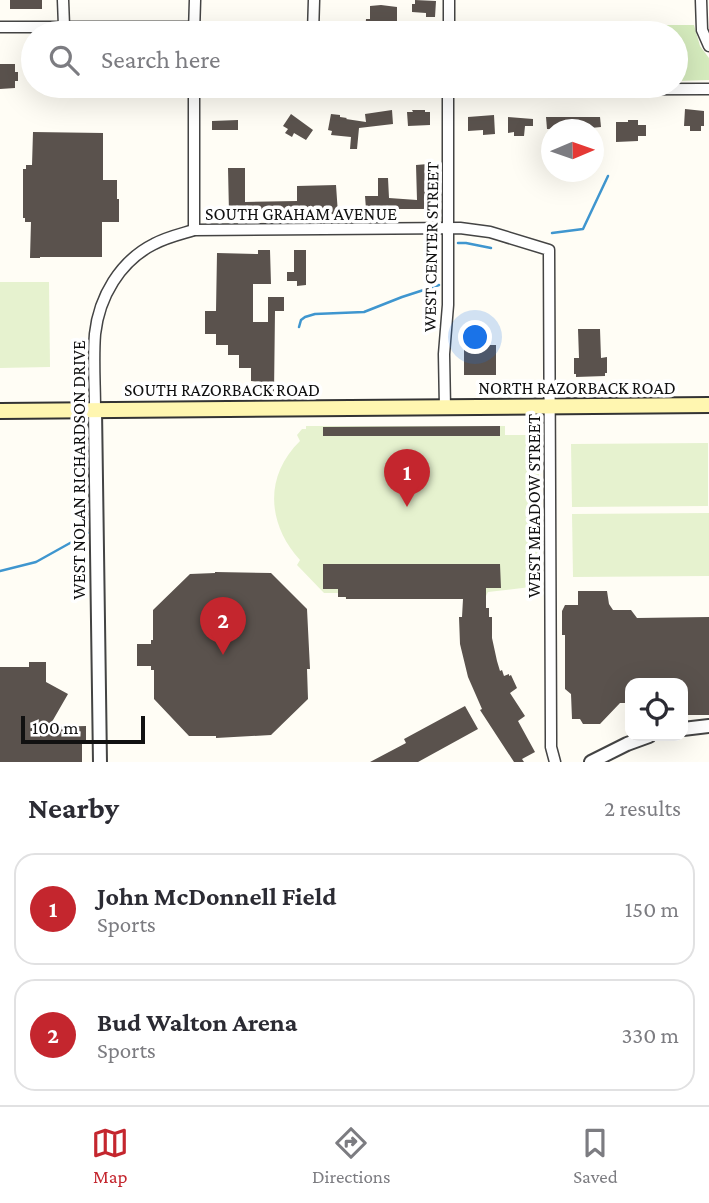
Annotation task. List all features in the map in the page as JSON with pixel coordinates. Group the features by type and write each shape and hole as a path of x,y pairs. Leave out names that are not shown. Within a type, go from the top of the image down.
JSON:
{"main road":[{"name":"NORTH RAZORBACK ROAD","path":"444,408 709,405"},
{"name":"SOUTH RAZORBACK ROAD","path":"0,411 444,408"}],"street":[{"path":"63,0 64,21"},
{"path":"194,21 195,0"},
{"path":"313,21 314,0"},
{"path":"449,0 449,21"},
{"path":"701,0 702,30 709,46"},
{"path":"0,27 21,27"},
{"path":"688,89 709,89"},
{"path":"194,98 194,230"},
{"name":"WEST CENTER STREET","path":"444,408 448,305 448,98"},
{"name":"SOUTH GRAHAM AVENUE","path":"194,230 460,228 490,232 549,250"},
{"name":"WEST NOLAN RICHARDSON DRIVE","path":"100,762 95,410 95,335 99,310 118,273 135,256 173,235 194,230"},
{"name":"WEST MEADOW STREET","path":"549,250 551,736 555,762"},
{"path":"688,728 709,726"},
{"path":"591,762 635,741"}],"green space":[{"path":"688,25 694,25 700,46 709,58 709,80 688,81"},
{"path":"0,282 49,282 50,367 0,368"},
{"path":"306,426 505,426 505,435 530,435 530,466 539,466 539,514 530,514 530,547 539,547 539,586 488,592 486,596 478,599 346,599 338,593 324,593 297,565 300,560 281,531 274,500 280,469 300,441 297,435 302,429 306,429"},
{"path":"708,443 708,506 572,507 571,444"},
{"path":"709,513 709,576 573,577 572,514"}],"building":[{"path":"10,0 42,0 42,9 10,9"},
{"path":"415,0 436,1 435,17 412,12"},
{"path":"370,6 397,7 397,21 366,21 370,19"},
{"path":"0,64 15,64 18,81 15,81 15,88 0,89"},
{"path":"685,109 704,111 704,126 701,126 701,131 690,131 690,126 684,126"},
{"path":"392,110 393,124 359,128 357,149 350,149 351,137 331,135 332,131 328,130 331,114 366,122 365,114"},
{"path":"412,110 430,112 430,125 408,126 407,112 413,112"},
{"path":"291,114 313,130 306,140 294,133 292,137 285,133 288,129 283,126"},
{"path":"494,115 495,134 483,135 483,130 468,131 468,117"},
{"path":"508,117 533,119 533,126 525,126 524,136 514,136 514,132 508,133"},
{"path":"546,117 600,119 546,119"},
{"path":"238,120 238,130 212,130 212,121"},
{"path":"638,120 638,125 646,125 646,136 638,136 638,141 616,142 616,122"},
{"path":"33,132 103,133 103,180 117,180 119,222 102,222 102,257 30,258 31,222 25,222 23,218 23,169 26,169 26,165 32,165"},
{"path":"428,164 427,209 366,209 365,196 378,196 378,178 388,178 389,198 417,200 416,165"},
{"path":"228,168 245,168 245,202 297,201 297,186 336,185 338,214 256,218 252,217 251,213 229,213"},
{"path":"258,250 270,250 271,284 253,284 253,322 268,322 268,297 284,297 284,311 275,311 274,393 262,393 262,382 251,381 251,368 239,368 239,355 228,355 228,345 216,345 216,334 205,334 205,311 216,311 217,253 258,254"},
{"path":"294,250 306,250 306,285 297,286 297,281 287,281 287,272 294,272"},
{"path":"578,329 600,329 601,358 607,357 605,376 576,377 574,374 574,358 579,358"},
{"path":"464,345 496,345 496,375 464,375"},
{"path":"500,426 500,436 323,436 323,427"},
{"path":"323,564 500,564 501,588 486,588 486,608 489,608 489,617 492,617 492,638 500,671 502,670 504,676 511,675 517,688 510,693 525,716 518,721 535,752 522,759 524,762 514,762 480,710 482,709 468,677 460,644 459,617 462,617 463,599 338,597 338,589 323,589"},
{"path":"271,573 307,609 310,669 307,669 308,699 271,735 216,738 189,736 154,699 154,670 151,670 151,666 137,666 137,644 151,644 153,640 153,610 190,574"},
{"path":"578,591 607,591 613,610 631,610 637,618 709,617 709,715 688,715 688,678 625,678 625,703 620,703 600,724 583,724 580,719 572,719 571,694 565,689 562,611 565,605 578,605"},
{"path":"29,662 46,662 46,682 68,694 49,727 86,726 82,762 0,762 0,667 29,667"},
{"path":"465,706 478,729 418,762 370,762 406,743 404,739"}],"waterway":[{"path":"552,233 583,229 608,176"},
{"path":"458,243 491,248"},
{"path":"299,327 305,317 315,314 364,312 439,285"},
{"path":"0,571 36,562 88,533"}],"place":[{"name":"John McDonnell Field","path":"407,507"},
{"name":"Bud Walton Arena","path":"223,655"}]}
